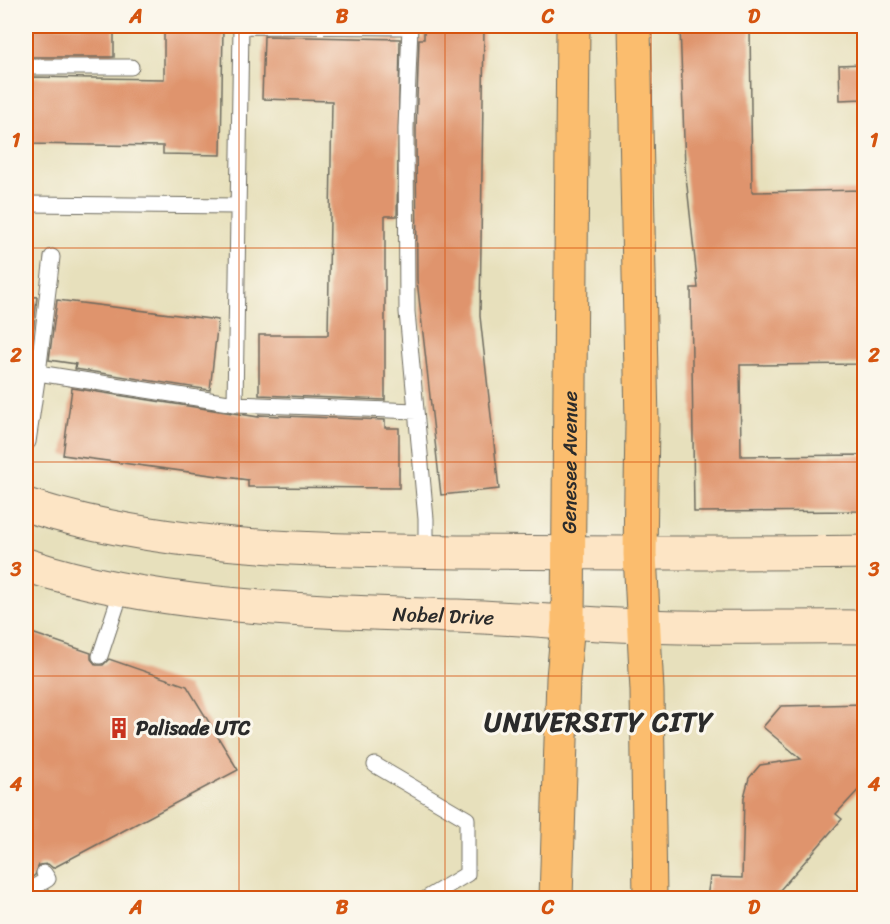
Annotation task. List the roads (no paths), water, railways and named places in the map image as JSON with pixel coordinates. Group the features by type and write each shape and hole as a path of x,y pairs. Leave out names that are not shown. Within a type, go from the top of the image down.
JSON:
{"main road":[{"name":"Genesee Avenue","path":"556,898 563,678 568,622 573,26"},
{"path":"634,26 642,423 640,554 651,898"},
{"path":"26,505 79,522 202,542 298,549 640,554 864,552"},
{"name":"Nobel Drive","path":"26,565 55,575 148,595 353,612 529,618 643,627 864,627"}],"lane":[{"path":"235,404 240,26 410,26 406,129 407,312 426,519 426,551"},
{"path":"26,67 131,67"},
{"path":"26,204 238,206"},
{"path":"28,442 52,258"},
{"path":"38,373 235,404 416,411"},
{"path":"100,656 122,589"},
{"path":"375,765 467,819 466,874 427,898"},
{"path":"26,892 48,879 44,873"}],"place":[{"name":"Palisade UTC","path":"119,728"}],"district":[{"name":"UNIVERSITY CITY","path":"599,722"}]}
